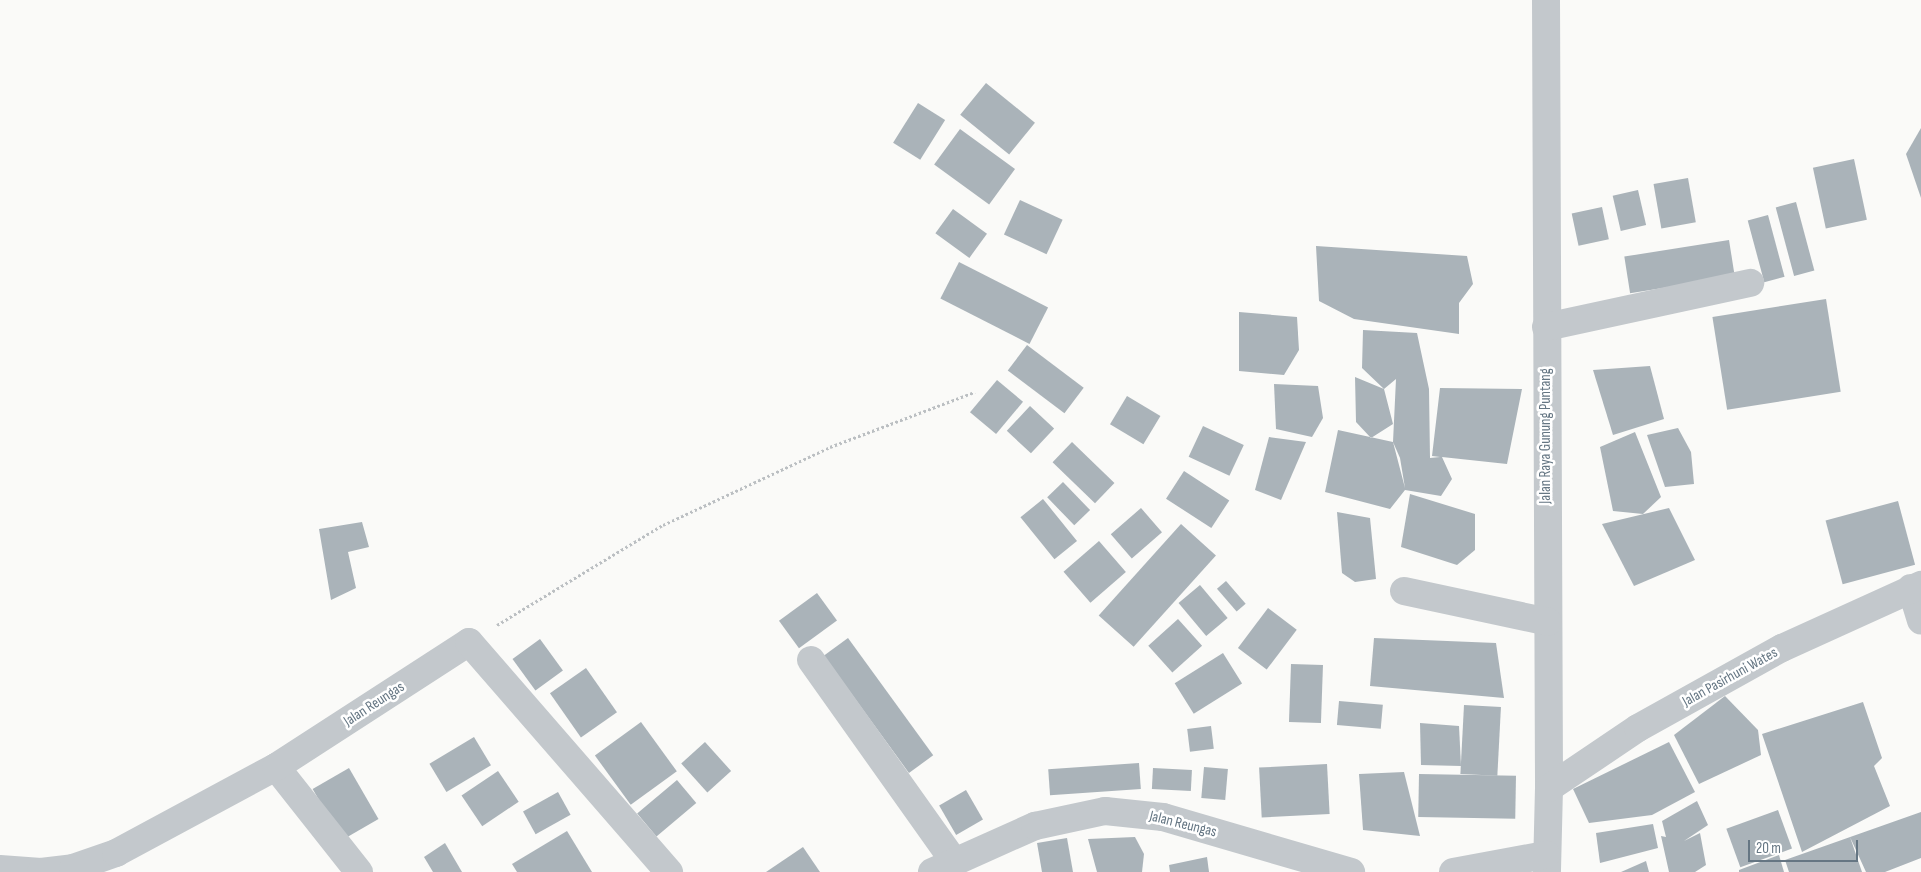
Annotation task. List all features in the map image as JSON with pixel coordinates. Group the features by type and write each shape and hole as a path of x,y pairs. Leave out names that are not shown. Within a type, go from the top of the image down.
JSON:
{"street":[{"name":"Jalan Raya Gunung Puntang","path":"1546,0 1549,788 1547,864"},
{"path":"1546,327 1750,283"},
{"path":"1916,587 1921,620"},
{"name":"Jalan Pasirhuni Wates","path":"1549,788 1638,728 1782,648 1916,587"},
{"path":"1404,591 1548,622"},
{"path":"469,642 669,872"},
{"name":"Jalan Reungas","path":"0,869 41,872 73,868 116,853 276,767 469,642"},
{"path":"811,660 943,866"},
{"path":"276,767 359,872"},
{"name":"Jalan Reungas","path":"943,866 1035,826 1105,812 1163,816 1351,872"},
{"path":"1453,872 1547,864"}],"path":[{"path":"469,642 663,525 830,447 975,392"}],"building":[{"path":"986,83 1035,123 1009,155 960,115"},
{"path":"918,103 945,120 920,160 893,143"},
{"path":"1921,128 1921,198 1906,154"},
{"path":"960,129 1015,169 989,205 934,165"},
{"path":"1854,159 1867,220 1826,228 1813,168"},
{"path":"1688,178 1696,222 1661,228 1654,184"},
{"path":"1638,190 1646,225 1621,231 1613,196"},
{"path":"1020,200 1063,220 1047,254 1004,234"},
{"path":"1796,202 1814,271 1794,276 1776,207"},
{"path":"1602,207 1609,239 1579,246 1572,213"},
{"path":"953,209 987,234 969,258 935,233"},
{"path":"1768,215 1785,277 1764,282 1748,220"},
{"path":"1729,240 1735,277 1630,293 1624,257"},
{"path":"1316,246 1467,256 1473,284 1459,303 1459,334 1354,319 1319,301"},
{"path":"959,262 1048,307 1029,344 940,299"},
{"path":"1826,299 1841,392 1727,410 1712,317"},
{"path":"1239,312 1297,317 1299,350 1284,375 1239,371"},
{"path":"1363,330 1417,333 1429,389 1430,458 1440,457 1432,456 1440,388 1522,389 1507,464 1442,457 1452,479 1441,496 1405,490 1390,509 1325,492 1338,430 1370,437 1356,422 1355,377 1384,389 1362,368","holes":["1396,379 1393,442 1372,437 1393,424 1384,389","1393,442 1400,458 1405,488"]},
{"path":"1027,345 1084,388 1064,413 1008,371"},
{"path":"1650,366 1664,419 1613,435 1593,370"},
{"path":"997,380 1023,402 996,434 970,412"},
{"path":"1274,384 1318,386 1323,418 1312,437 1276,429"},
{"path":"1127,396 1160,416 1143,444 1110,424"},
{"path":"1030,406 1054,429 1031,453 1007,431"},
{"path":"1203,426 1244,445 1229,476 1189,457"},
{"path":"1678,428 1691,452 1694,484 1665,487 1647,435"},
{"path":"1635,432 1661,497 1643,514 1613,511 1600,447"},
{"path":"1269,437 1306,442 1281,500 1255,490"},
{"path":"1072,442 1114,483 1095,503 1053,462"},
{"path":"1184,471 1229,500 1211,528 1166,499"},
{"path":"1063,482 1090,510 1074,525 1047,497"},
{"path":"1410,494 1475,514 1475,550 1457,565 1401,547"},
{"path":"1043,499 1077,541 1054,559 1020,517"},
{"path":"1898,501 1915,565 1843,584 1826,520"},
{"path":"1141,508 1162,532 1132,558 1111,534"},
{"path":"1669,508 1695,560 1634,586 1602,524"},
{"path":"1337,512 1370,518 1376,579 1355,582 1342,573"},
{"path":"362,522 369,547 348,552 356,588 331,600 319,529"},
{"path":"1181,524 1216,555 1134,647 1099,615"},
{"path":"1099,541 1126,572 1090,603 1064,572"},
{"path":"1226,581 1246,604 1237,612 1217,589"},
{"path":"1200,585 1228,618 1206,636 1179,603"},
{"path":"817,593 837,621 799,648 779,621"},
{"path":"1268,608 1297,630 1267,670 1238,648"},
{"path":"1178,619 1202,646 1172,673 1148,646"},
{"path":"848,638 933,755 909,773 824,656"},
{"path":"1374,638 1496,643 1504,698 1370,686"},
{"path":"540,639 563,671 535,691 512,659"},
{"path":"1223,653 1242,684 1194,714 1175,683"},
{"path":"1291,664 1323,665 1321,723 1289,722"},
{"path":"586,668 617,712 581,737 550,693"},
{"path":"1725,696 1758,730 1761,755 1699,784 1674,735"},
{"path":"1339,701 1383,705 1381,729 1337,725"},
{"path":"1863,702 1882,758 1874,766 1890,806 1802,852 1762,734"},
{"path":"1464,705 1501,707 1497,776 1460,774"},
{"path":"641,722 677,771 631,805 595,756"},
{"path":"1420,723 1459,726 1461,766 1421,765"},
{"path":"1211,726 1214,749 1190,752 1187,729"},
{"path":"474,737 491,765 446,792 429,764"},
{"path":"705,742 731,771 707,792 681,763"},
{"path":"1669,742 1695,792 1652,815 1589,823 1573,789"},
{"path":"1139,763 1141,789 1050,795 1048,769"},
{"path":"1327,764 1330,814 1262,817 1259,768"},
{"path":"1204,767 1228,769 1225,800 1201,798"},
{"path":"349,768 379,819 342,840 313,789"},
{"path":"1153,768 1192,770 1191,791 1152,789"},
{"path":"498,771 519,802 482,826 462,796"},
{"path":"1404,772 1420,836 1363,830 1359,774"},
{"path":"1419,774 1516,776 1515,819 1418,817"},
{"path":"677,780 696,803 656,836 637,813"},
{"path":"966,790 983,819 956,835 939,806"},
{"path":"558,792 571,815 536,834 523,811"},
{"path":"1697,801 1708,825 1684,841 1700,833 1706,865 1695,872 1669,872 1661,836 1666,837 1662,821"},
{"path":"1778,810 1792,849 1740,867 1726,829"},
{"path":"1921,812 1921,858 1885,872 1866,872 1850,837"},
{"path":"1653,824 1658,848 1600,863 1596,833"},
{"path":"567,831 592,872 517,872 512,864"},
{"path":"1135,837 1144,854 1142,872 1097,872 1088,839"},
{"path":"1850,837 1862,872 1789,872 1785,860"},
{"path":"1067,838 1073,872 1042,872 1037,843"},
{"path":"445,843 462,872 433,872 424,857"},
{"path":"803,847 820,872 766,872"},
{"path":"1779,855 1784,872 1739,872 1739,870"},
{"path":"1207,857 1209,872 1170,872 1169,865"},
{"path":"1646,861 1649,872 1621,872"}]}
